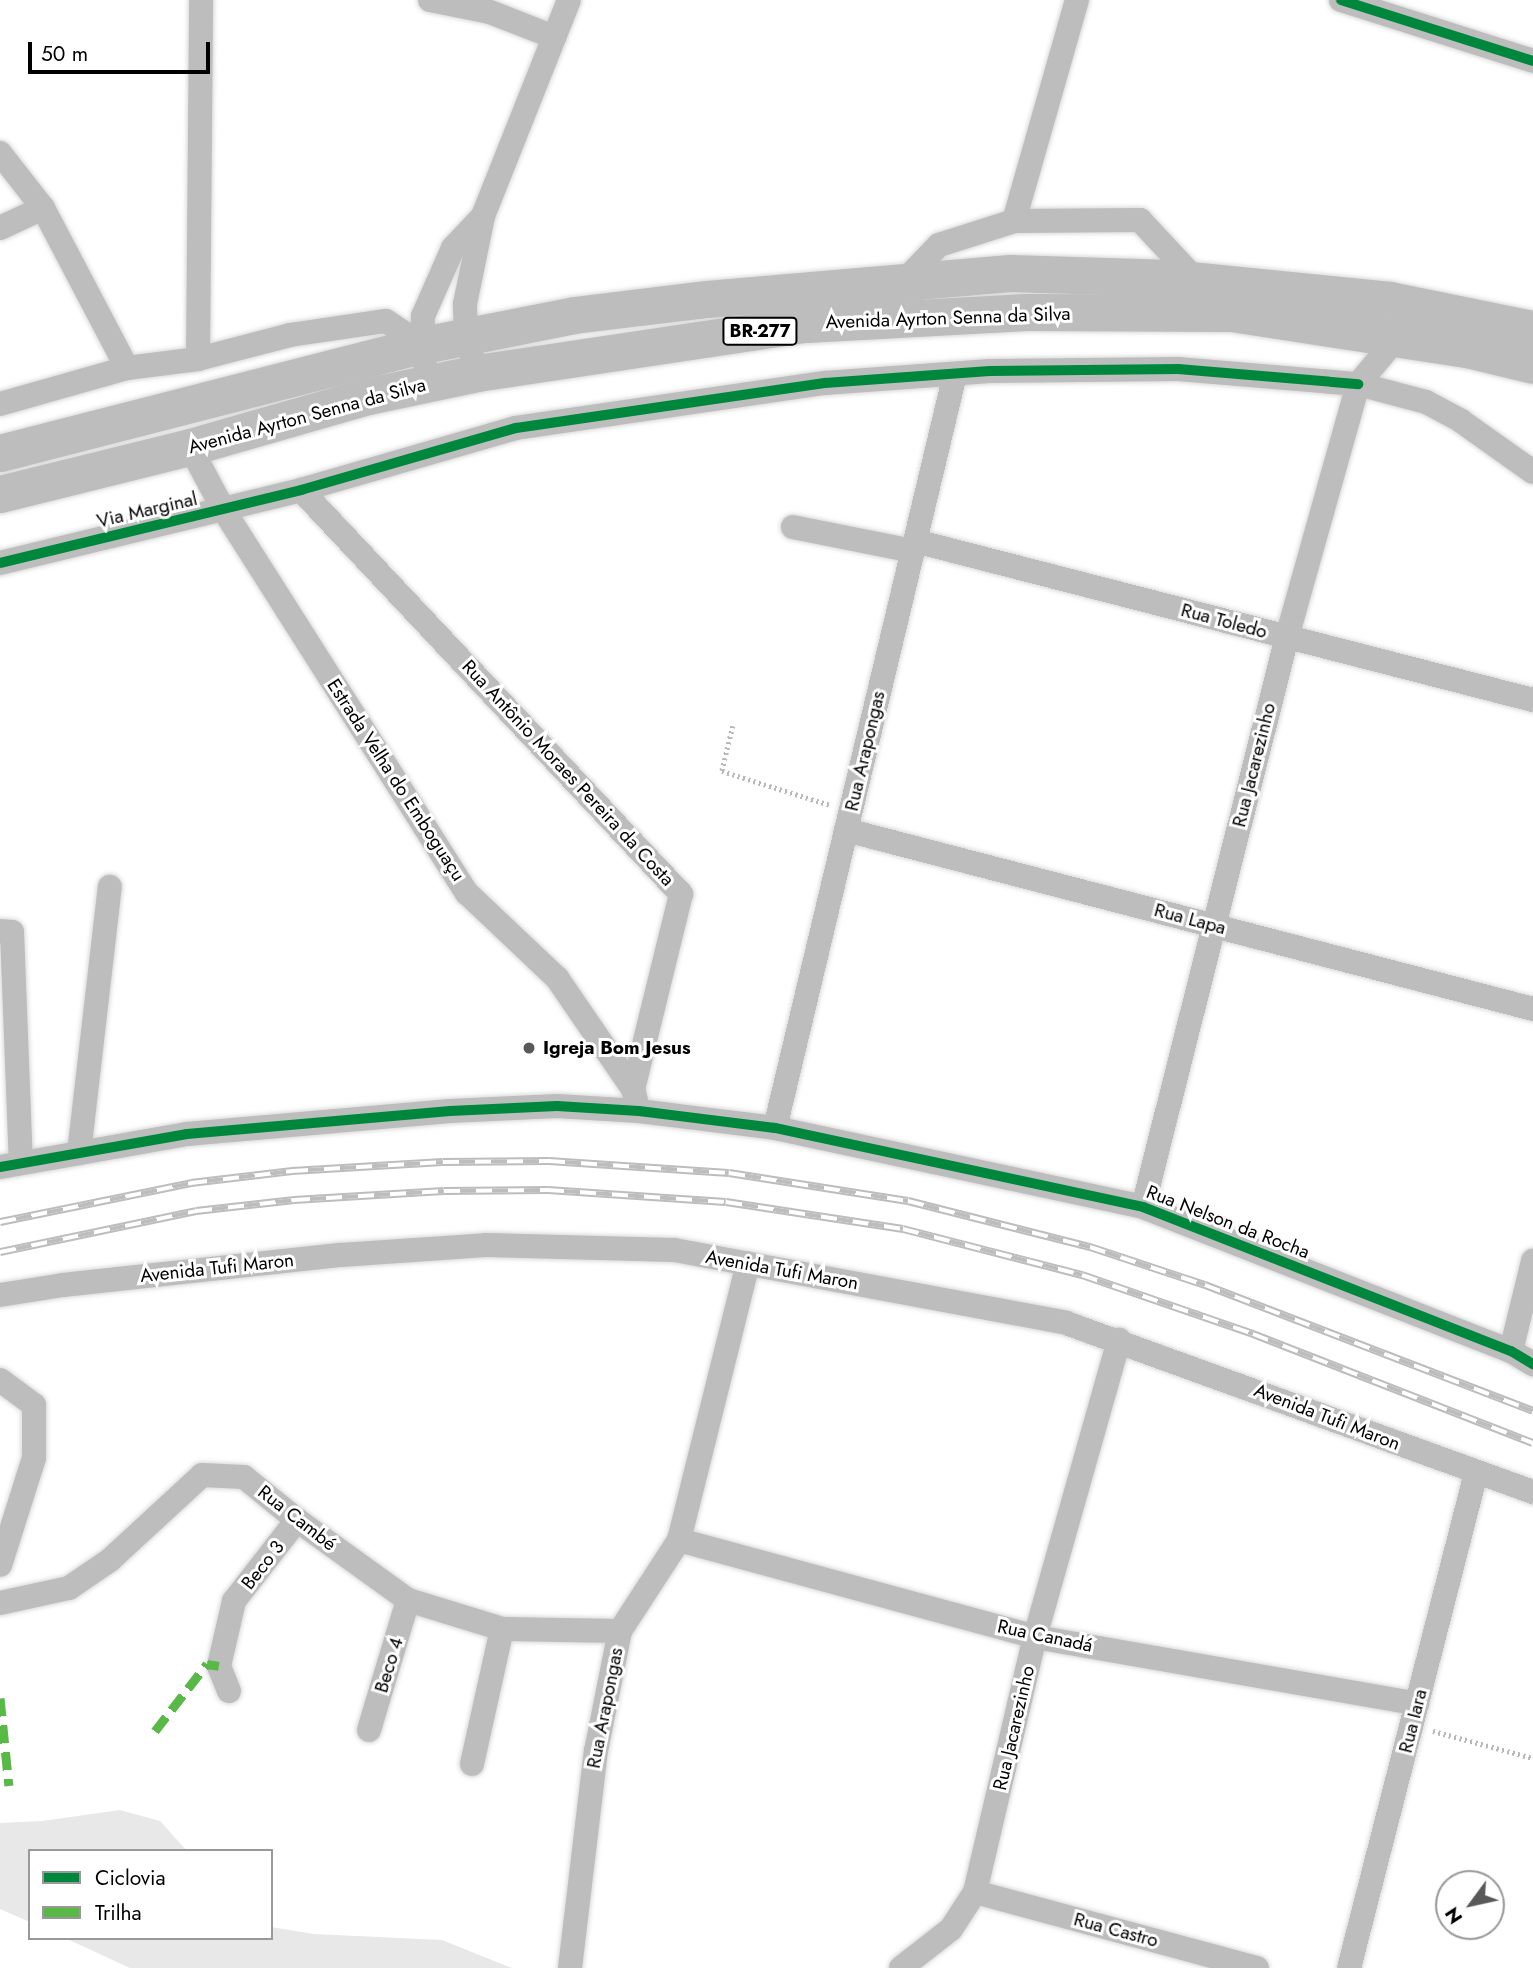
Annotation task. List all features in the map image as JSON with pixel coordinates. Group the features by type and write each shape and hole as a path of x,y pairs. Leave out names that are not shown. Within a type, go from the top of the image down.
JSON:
{"highway":[{"name":"Avenida Ayrton Senna da Silva","path":"0,453 422,345 587,313 707,299 1010,273 1196,280 1390,300 1533,329"},
{"name":"Avenida Ayrton Senna da Silva","path":"0,494 190,447 368,396 477,373 806,324 1027,312 1231,313 1467,349 1533,365"}],"street":[{"path":"198,359 201,0"},
{"path":"430,0 490,12 554,37"},
{"path":"477,373 466,336 465,304 484,216 569,0"},
{"path":"1014,221 1077,0"},
{"path":"1343,0 1533,61"},
{"path":"0,153 43,208 127,368"},
{"path":"0,228 43,208"},
{"path":"428,384 422,345 423,316 453,248 484,216"},
{"path":"903,282 939,246 1014,221 1140,220 1196,280"},
{"path":"0,404 127,368 198,359 290,335 386,321 422,345"},
{"name":"Rua Jacarezinho","path":"1143,1207 1287,637 1357,384 1397,338"},
{"name":"Via Marginal","path":"0,563 301,490 516,428 825,383 955,374 1178,369 1357,384 1426,402 1461,421 1533,472"},
{"name":"Rua Arapongas","path":"775,1128 955,374"},
{"name":"Estrada Velha do Emboguaçu","path":"190,447 223,509 467,893 557,978 636,1100"},
{"name":"Rua Antônio Moraes Pereira da Costa","path":"301,490 681,894 636,1100"},
{"name":"Rua Toledo","path":"793,527 914,546 1533,700"},
{"name":"Rua Lapa","path":"849,821 1214,926 1533,1009"},
{"path":"79,1153 110,887"},
{"path":"0,931 12,932 11,1164"},
{"name":"Rua Nelson da Rocha","path":"11,1164 187,1134 450,1111 636,1100 1143,1207 1519,1344 1533,1364"},
{"name":"Avenida Tufi Maron","path":"0,1295 62,1285 341,1255 486,1245 674,1250 1066,1323 1533,1492"},
{"path":"1519,1344 1533,1261"},
{"name":"Rua Arapongas","path":"570,1968 596,1751 620,1631 679,1539 748,1263"},
{"name":"Rua Jacarezinho","path":"901,1968 951,1928 975,1892 1035,1637 1119,1340"},
{"path":"0,1380 34,1405 34,1458 0,1565"},
{"name":"Rua Iara","path":"1349,1968 1476,1473"},
{"name":"Rua Cambé","path":"0,1603 69,1588 110,1559 202,1475 244,1477 297,1520 408,1600 502,1629 620,1631"},
{"name":"Beco 3","path":"229,1691 219,1666 234,1601 297,1520"},
{"name":"Rua Canadá","path":"679,1539 1035,1637 1414,1715"},
{"name":"Beco 4","path":"369,1730 408,1600"},
{"path":"472,1764 502,1629"},
{"name":"Rua Castro","path":"975,1892 1257,1968"}],"path":[{"path":"733,726 722,771 849,821"},
{"path":"1414,1715 1533,1758"}],"shaded area":[{"path":"120,1810 160,1821 185,1849 28,1849 28,1921 0,1909 0,1823 42,1821"},
{"path":"273,1927 314,1934 442,1940 512,1968 130,1968 69,1940 273,1940"}],"railway":[{"path":"0,1222 191,1183 292,1171 443,1162 549,1161 729,1173 908,1201 1090,1247 1205,1285 1533,1411"},
{"path":"0,1252 196,1211 294,1200 444,1191 548,1190 726,1202 903,1229 1082,1275 1253,1334 1533,1443"}],"marked path":[{"path":"155,1731 207,1664 219,1666"},
{"path":"0,1698 9,1786"}],"cycle path":[{"path":"1341,0 1533,61"},
{"path":"0,563 301,490 516,428 825,383 990,371 1178,369 1358,384"},
{"path":"0,1167 187,1134 450,1111 557,1106 639,1111 775,1128 1143,1207 1511,1351 1533,1364"}],"place":[{"name":"Igreja Bom Jesus","path":"529,1048"}]}
